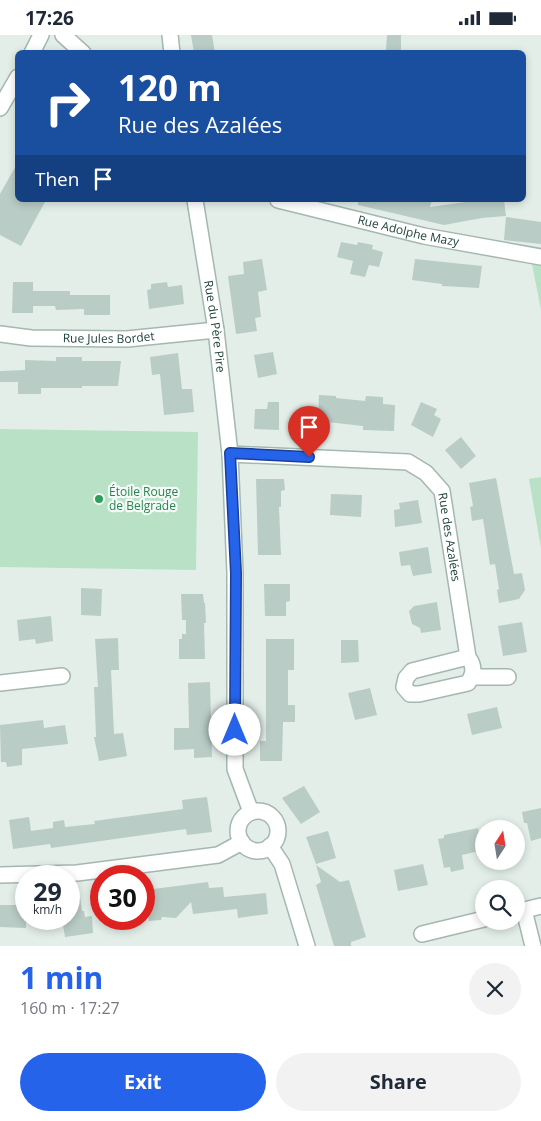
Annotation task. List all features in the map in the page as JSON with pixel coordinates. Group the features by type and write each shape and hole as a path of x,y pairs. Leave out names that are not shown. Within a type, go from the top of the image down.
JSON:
{"street":[{"path":"34,50 41,35"},
{"path":"63,35 80,50"},
{"path":"170,35 172,50"},
{"path":"0,108 15,82"},
{"name":"Rue du Père Pire","path":"195,202 216,330 230,453 236,573 234,769 251,812"},
{"name":"Rue Adolphe Mazy","path":"286,202 424,236 541,257"},
{"name":"Rue Jules Bordet","path":"0,334 31,338 127,339 216,330"},
{"name":"Rue des Azalées","path":"230,453 408,462 426,473 442,491 468,657 473,664 472,677"},
{"path":"468,657 412,671 406,677 404,687 410,694 419,695 468,683 472,677 508,677"},
{"path":"0,683 62,676"},
{"path":"251,812 265,812 275,821 277,827 277,834 270,846 259,851 246,847 239,837 239,825 246,815 251,812"},
{"path":"0,875 77,873 218,855 242,842"},
{"path":"270,846 282,864 308,946"},
{"path":"525,910 541,906"},
{"path":"422,934 475,921"},
{"path":"525,926 532,946"}],"green space":[{"path":"532,264 541,264 541,310"},
{"name":"Étoile Rouge de Belgrade","path":"0,429 198,432 196,570 0,567"},
{"path":"541,477 541,548 529,479"}],"building":[{"path":"191,35 212,35 214,50 194,50"},
{"path":"387,35 401,35 401,50 386,50"},
{"path":"15,167 15,202 45,202 21,246 0,235 0,194"},
{"path":"358,202 431,202 430,207 466,202 504,202 506,216 444,225 358,205"},
{"path":"506,217 541,222 541,244 504,240"},
{"path":"341,242 357,245 358,242 373,245 372,249 383,252 379,267 369,265 365,277 350,274 353,261 337,257"},
{"path":"262,259 267,290 258,292 261,317 255,318 257,331 236,334 228,276 244,274 243,262"},
{"path":"415,259 482,266 479,288 442,286 442,284 412,280"},
{"path":"13,282 33,282 33,291 70,291 70,295 110,295 110,315 84,315 84,309 56,310 55,306 33,306 33,313 12,313"},
{"path":"167,282 168,287 182,285 184,304 149,309 147,290 151,289 151,284"},
{"path":"273,352 277,374 258,378 254,355"},
{"path":"178,353 182,389 192,389 194,412 164,415 160,374 152,375 150,357"},
{"path":"56,357 82,357 82,361 121,361 118,386 41,388 41,394 18,394 18,382 0,382 0,371 25,370 25,360 56,361"},
{"path":"319,395 365,401 366,396 383,397 383,404 395,405 394,431 363,430 363,426 318,421"},
{"path":"268,402 279,402 279,430 254,429 255,409 267,409"},
{"path":"421,402 437,409 434,415 441,419 433,437 411,425"},
{"path":"461,437 476,456 461,469 445,450"},
{"path":"496,478 514,574 522,573 525,590 519,599 499,603 495,564 490,565 483,519 472,521 470,507 473,506 469,483"},
{"path":"256,479 284,479 285,490 281,491 281,507 279,507 281,555 258,555"},
{"path":"331,494 362,495 361,517 330,515"},
{"path":"418,500 422,523 395,527 394,510 400,509 399,503"},
{"path":"428,547 432,573 413,576 410,565 401,566 399,552"},
{"path":"264,584 290,584 290,601 286,602 286,616 265,616"},
{"path":"81,588 102,589 101,616 81,615"},
{"path":"181,594 203,594 206,623 204,623 205,659 179,659 179,639 182,639 182,634 186,634 186,620 182,620"},
{"path":"437,602 441,630 421,633 420,628 412,624 409,611 414,606"},
{"path":"51,616 53,641 36,644 35,639 19,641 17,620"},
{"path":"522,622 527,652 503,656 498,626"},
{"path":"118,638 119,670 111,670 114,734 123,733 127,756 99,761 94,737 96,737 94,687 98,687 95,639"},
{"path":"266,639 294,639 294,670 288,670 288,705 295,705 295,722 283,722 282,761 260,761 260,741 266,741"},
{"path":"341,640 358,640 359,662 341,663"},
{"path":"210,682 212,757 194,758 194,749 174,750 174,728 189,728 188,683"},
{"path":"370,688 377,715 355,720 348,693"},
{"path":"497,707 502,728 472,735 467,714"},
{"path":"43,720 44,728 65,725 68,744 22,749 22,765 7,767 6,762 1,762 0,725"},
{"path":"304,786 320,812 301,824 282,798"},
{"path":"207,797 212,832 187,835 186,829 51,848 50,844 13,849 9,820 29,817 31,831 53,828 53,822 64,820 65,827 95,824 94,821 183,809 182,800"},
{"path":"541,808 541,838 531,841 527,823 523,820 522,812"},
{"path":"475,829 475,852 462,855 464,869 451,872 450,867 444,868 438,839 444,838 444,835"},
{"path":"328,831 336,858 316,864 306,837"},
{"path":"423,864 428,885 398,891 394,870"},
{"path":"316,865 340,882 349,880 366,937 351,942 351,946 334,946 316,885 321,882"},
{"path":"208,882 209,888 223,887 224,897 266,893 268,914 238,918 237,909 193,914 191,902 176,918 162,917 161,920 155,920 155,889"},
{"path":"80,897 82,911 84,911 85,917 90,916 90,930 93,930 93,933 65,937 64,930 80,930"},
{"path":"0,905 15,905 15,928 0,927"}],"place":[{"name":"Étoile Rouge de Belgrade","path":"99,499"}],"route":[{"path":"235,730 236,573 230,453 309,457"}]}
